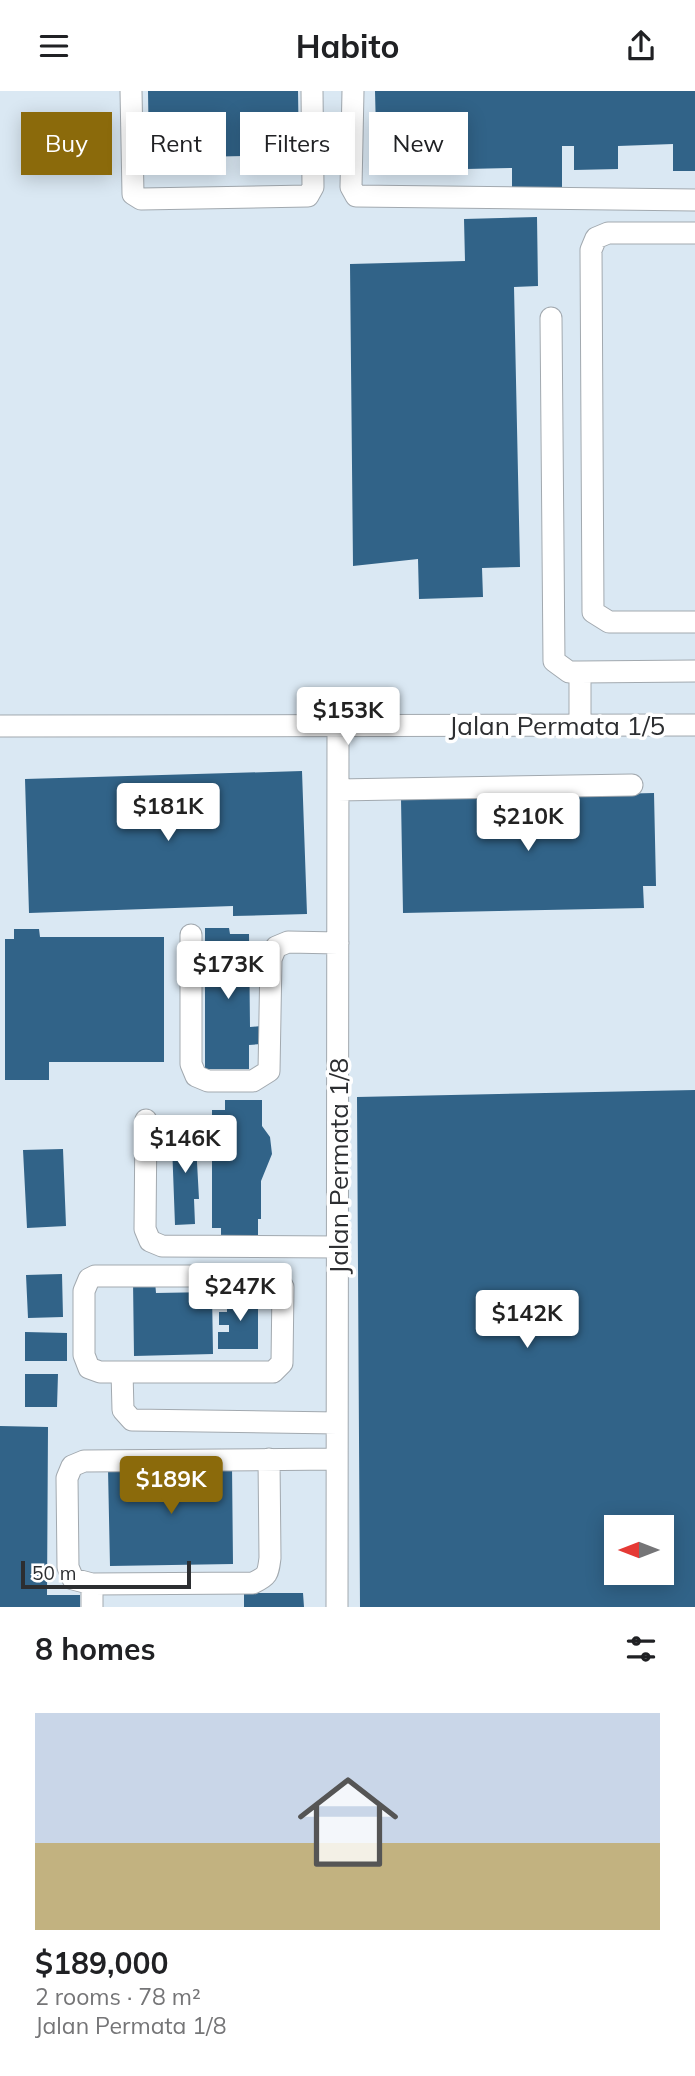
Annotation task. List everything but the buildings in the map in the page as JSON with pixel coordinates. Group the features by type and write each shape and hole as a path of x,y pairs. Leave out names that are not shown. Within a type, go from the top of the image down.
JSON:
{"street":[{"path":"131,91 132,194 141,199 308,196 313,187 312,91"},
{"path":"352,91 351,187 356,196 695,200"},
{"path":"695,233 608,233 596,238 591,250 593,612 609,622 695,622"},
{"path":"551,318 554,661 569,672 695,671"},
{"path":"580,672 580,725"},
{"name":"Jalan Permata 1/5","path":"0,726 695,725"},
{"name":"Jalan Permata 1/8","path":"337,1607 338,726"},
{"path":"338,790 632,785"},
{"path":"191,935 191,1064 196,1076 208,1081 253,1081 269,1071 271,959 276,947 288,942 338,943"},
{"path":"146,1120 145,1229 150,1241 162,1246 338,1247"},
{"path":"94,1276 267,1276 279,1281 283,1287 284,1357 273,1373 122,1373 100,1373 89,1367 84,1355 84,1291 89,1279 94,1276"},
{"path":"122,1373 123,1410 132,1420 337,1423"},
{"path":"269,1459 270,1558 265,1578 253,1583 92,1584 73,1579 68,1567 67,1478 72,1466 84,1461 269,1459 337,1459"},
{"path":"92,1584 92,1607"}],"shaded area":[{"path":"0,91 695,91 695,1607 0,1607"}]}
